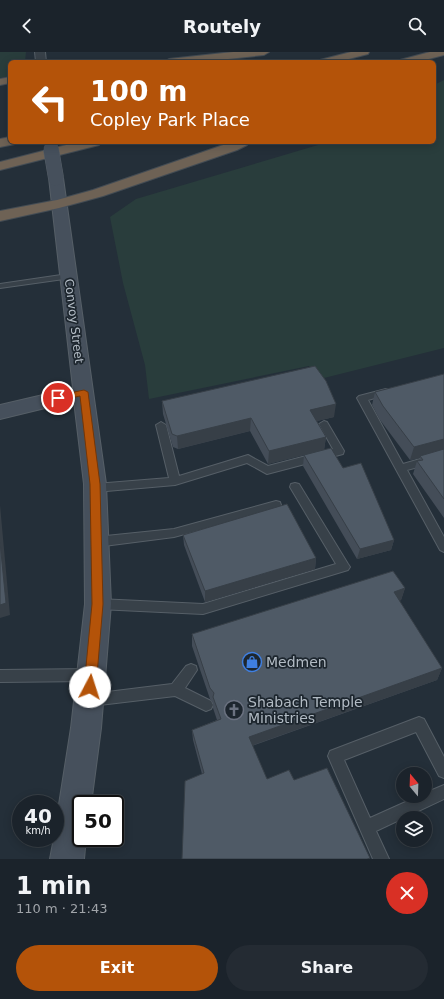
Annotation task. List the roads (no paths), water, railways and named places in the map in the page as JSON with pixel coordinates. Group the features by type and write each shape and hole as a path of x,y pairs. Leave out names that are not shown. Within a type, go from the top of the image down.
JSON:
{"highway":[{"path":"188,60 264,52"},
{"path":"332,60 364,52"},
{"path":"412,60 442,52"},
{"path":"0,166 86,144"},
{"path":"0,216 59,204 112,189 236,144"}],"main road":[{"name":"Convoy Street","path":"51,144 95,488 98,604 90,687 68,859"},
{"path":"0,412 84,392"}],"lane":[{"path":"0,286 68,276"},
{"path":"399,388 362,398 444,547"},
{"path":"95,488 175,481 248,459 267,470 339,451 324,424"},
{"path":"161,425 175,481"},
{"path":"400,468 444,456"},
{"path":"98,604 203,609 344,567 295,487"},
{"path":"96,542 174,533 276,505"},
{"path":"176,690 191,670"},
{"path":"0,676 90,687 176,690 206,705"},
{"path":"381,859 335,756 419,724 444,772"},
{"path":"367,827 444,792"}],"place":[{"name":"Medmen","path":"252,662"},
{"name":"Shabach Temple Ministries","path":"234,710"}]}
